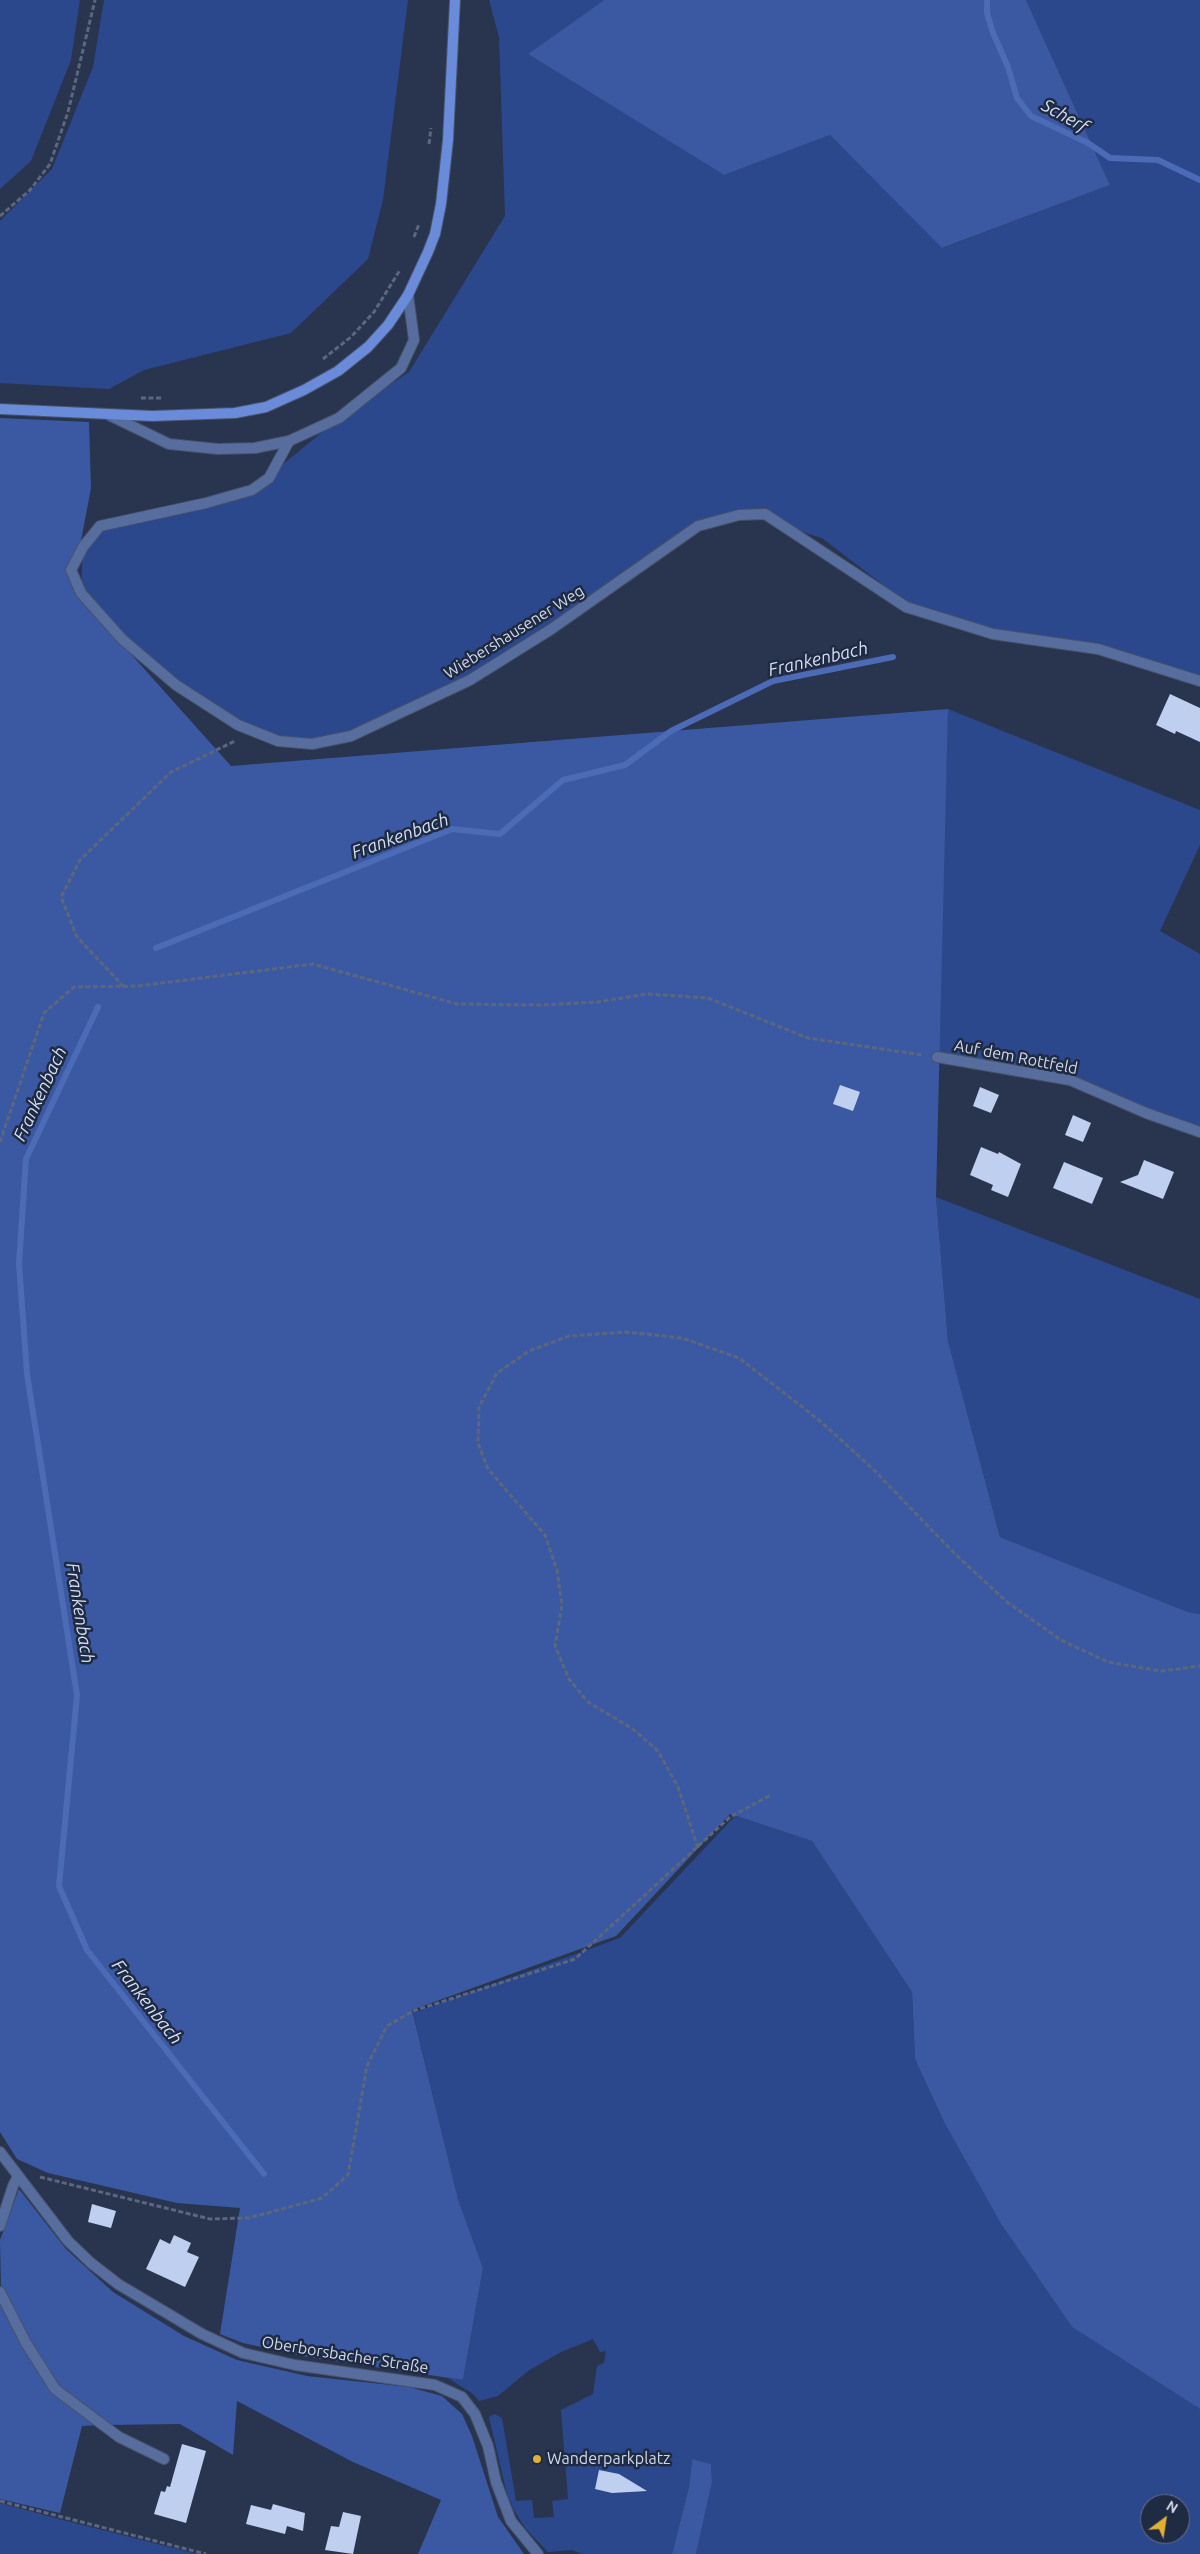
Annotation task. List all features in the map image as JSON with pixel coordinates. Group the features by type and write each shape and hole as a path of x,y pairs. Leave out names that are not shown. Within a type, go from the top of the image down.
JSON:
{"main road":[{"path":"0,409 109,415 218,415 266,407 286,399 329,376 354,359 388,325 408,295 428,252 441,204 448,140 455,0"}],"street":[{"path":"109,415 169,444 218,449 255,448 289,441 339,418 401,368 414,340 408,295"},
{"name":"Wiebershausener Weg","path":"289,441 269,478 252,490 206,503 100,526 83,547 71,570 81,592 122,639 176,685 238,725 278,741 312,744 351,736 470,680 542,635 698,526 738,515 765,514 906,607 993,634 1098,649 1200,681"},
{"name":"Auf dem Rottfeld","path":"937,1057 1070,1080 1146,1113 1200,1132"},
{"name":"Oberborsbacher Straße","path":"0,2152 68,2242 91,2263 118,2284 202,2334 243,2353 294,2365 435,2385 462,2397 475,2414 488,2446 496,2482 511,2521 538,2554"},
{"path":"0,2226 18,2176"},
{"path":"0,2292 26,2343 55,2389 118,2438 164,2458"}],"path":[{"path":"0,216 30,190 50,164 68,112 95,0"},
{"path":"429,152 431,125"},
{"path":"412,245 421,218"},
{"path":"318,363 351,337 374,312 402,266"},
{"path":"137,398 166,398"},
{"path":"124,987 77,938 61,897 80,860 171,772 226,744 260,733"},
{"path":"0,1142 44,1013 74,987 124,987 313,964 457,1004 540,1005 598,1002 646,994 708,998 808,1038 937,1057"},
{"path":"698,1848 678,1787 658,1751 633,1729 588,1702 569,1679 555,1646 562,1605 557,1570 545,1535 488,1469 478,1442 479,1407 497,1373 529,1351 569,1336 626,1332 682,1338 738,1358 818,1420 872,1469 954,1552 1007,1602 1061,1640 1108,1662 1161,1671 1200,1666"},
{"path":"18,2176 27,2172 210,2219 249,2218 322,2198 348,2175 367,2066 387,2026 413,2011 575,1960 730,1817 771,1795"},
{"path":"0,2501 206,2554"}],"shaded area":[{"path":"0,0 80,0 71,60 31,161 0,189"},
{"path":"104,0 408,0 383,200 368,259 291,333 144,370 109,389 0,383 0,221 52,169 93,67"},
{"path":"489,0 604,0 528,54 724,175 830,135 943,248 1110,185 1026,0 1200,0 1200,678 995,631 908,604 822,538 737,512 641,563 470,680 382,721 312,744 278,741 238,725 176,685 81,593 83,547 100,526 252,490 339,418 409,372 505,216 499,37"},
{"path":"604,0 1026,0 1110,185 942,248 830,135 724,175 528,54"},
{"path":"0,418 89,422 91,488 72,588 231,766 948,709 936,1197 948,1341 1000,1537 1188,1612 1200,1614 1200,2409 1072,2327 1001,2224 944,2122 915,2059 912,1992 812,1841 730,1814 616,1936 412,2010 458,2199 483,2268 463,2380 308,2357 243,2343 220,2334 240,2208 177,2203 48,2173 17,2159 0,2132"},
{"path":"948,709 1200,810 1200,845 1160,931 1200,954 1200,1132 1070,1080 937,1057"},
{"path":"936,1197 1200,1299 1200,1614 1188,1612 1000,1537 948,1341"},
{"path":"735,1816 812,1841 912,1992 915,2059 944,2122 1001,2224 1072,2327 1200,2409 1200,2554 696,2554 712,2482 711,2464 692,2459 689,2487 672,2554 583,2554 572,2550 548,2552 525,2528 507,2494 489,2417 495,2414 502,2418 516,2501 532,2500 534,2518 554,2517 552,2501 568,2499 561,2410 593,2394 597,2366 604,2363 606,2351 600,2352 593,2339 561,2352 528,2371 498,2396 479,2401 473,2394 448,2378 463,2380 483,2268 458,2199 413,2013 620,1938"},
{"path":"19,2189 66,2249 113,2292 184,2336 237,2360 307,2376 409,2387 442,2396 462,2414 472,2436 498,2517 524,2554 418,2554 441,2500 353,2462 237,2401 233,2455 180,2424 105,2425 56,2388 1,2289 0,2240"},
{"path":"0,2295 54,2390 101,2425 82,2426 60,2513 0,2499"},
{"path":"692,2459 711,2464 712,2482 696,2554 672,2554 689,2487"},
{"path":"0,2503 59,2519 197,2554 0,2554"}],"building":[{"path":"1170,694 1200,708 1200,742 1176,731 1175,734 1156,725"},
{"path":"840,1085 860,1092 853,1111 833,1104"},
{"path":"980,1087 999,1095 991,1113 973,1106"},
{"path":"1073,1115 1091,1123 1083,1142 1065,1135"},
{"path":"981,1147 998,1154 999,1152 1021,1164 1008,1197 991,1190 993,1185 970,1175"},
{"path":"1144,1160 1174,1172 1163,1199 1120,1182 1138,1175"},
{"path":"1064,1162 1103,1178 1092,1204 1053,1188"},
{"path":"92,2204 116,2211 111,2228 88,2222"},
{"path":"174,2235 191,2243 187,2252 199,2257 185,2287 146,2269 160,2239 170,2244"},
{"path":"182,2444 206,2451 186,2523 154,2514 161,2491 165,2492 167,2486 170,2487"},
{"path":"599,2470 619,2474 647,2491 612,2493 595,2489"},
{"path":"273,2504 305,2513 303,2531 287,2526 285,2534 246,2524 251,2505 271,2510"},
{"path":"343,2512 361,2516 353,2554 325,2550 331,2526 339,2527"}],"waterway":[{"name":"Scherf","path":"987,0 987,13 993,33 1008,67 1017,98 1031,116 1088,143 1110,158 1158,160 1200,180"},
{"name":"Frankenbach","path":"156,948 452,829 500,834 563,780 625,765 671,731 773,681 893,657"},
{"name":"Frankenbach","path":"98,1007 26,1159 19,1263 27,1374 77,1695 59,1886 87,1950 264,2174"}],"place":[{"name":"Wanderparkplatz","path":"537,2459"}]}
